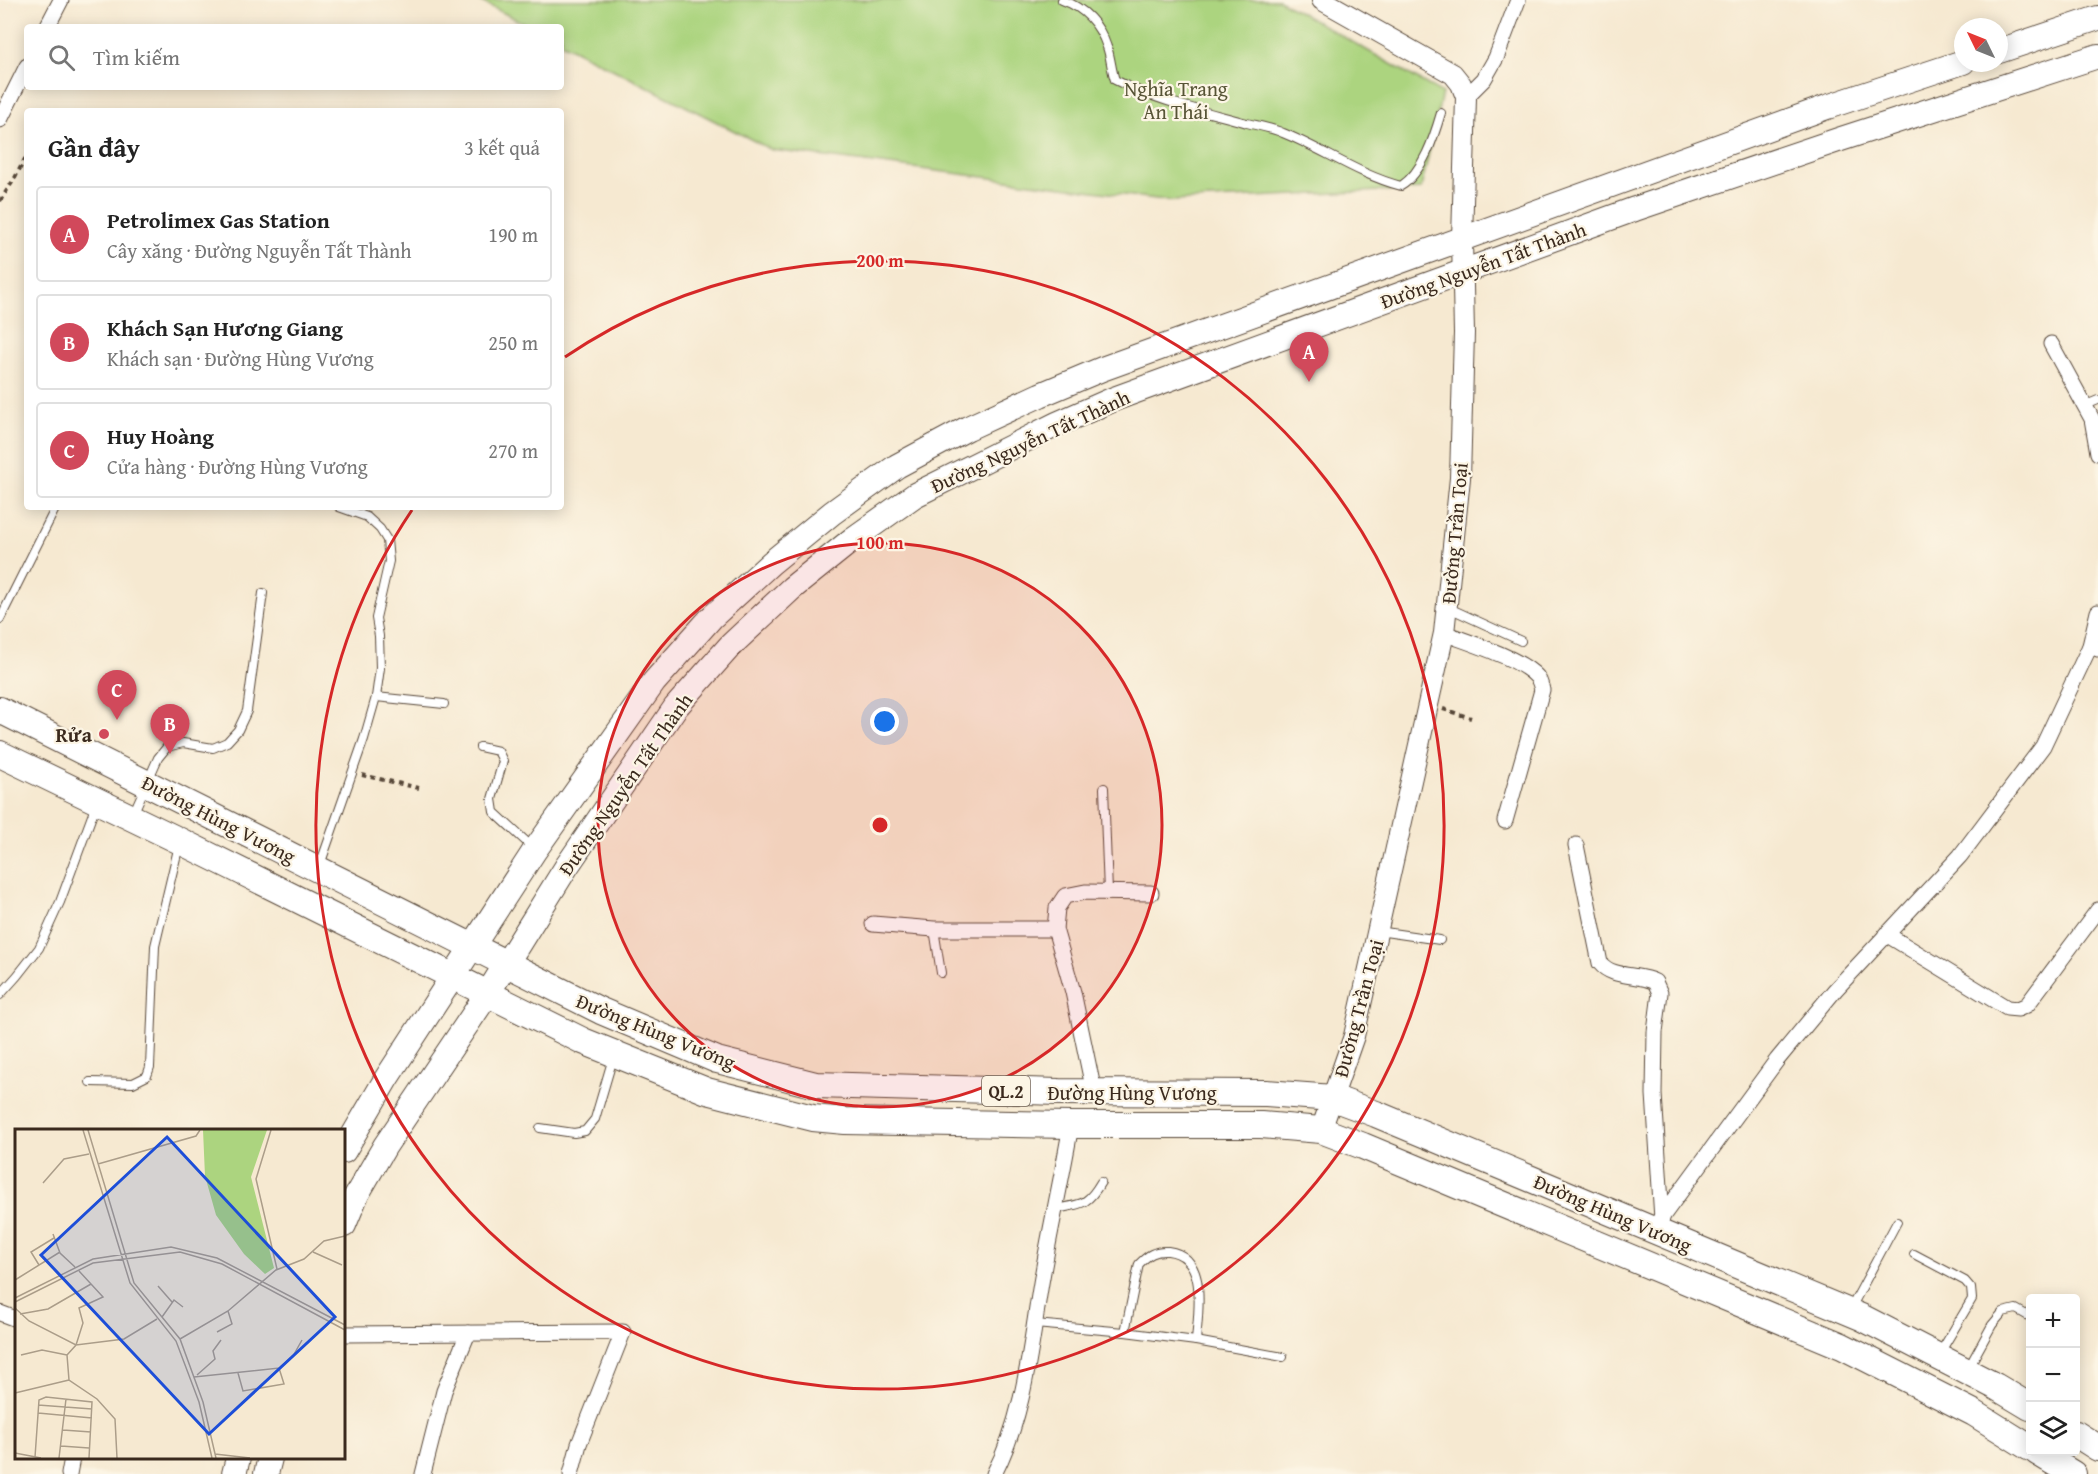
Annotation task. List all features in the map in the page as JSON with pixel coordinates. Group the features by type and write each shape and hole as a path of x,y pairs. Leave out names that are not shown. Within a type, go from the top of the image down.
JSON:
{"highway":[{"name":"Đường Hùng Vương","path":"0,710 601,1011 717,1060 816,1085 1094,1092 1266,1093 1333,1098 1658,1224 1849,1312 1967,1371 2026,1404"},
{"name":"Đường Hùng Vương","path":"4,759 180,841 583,1041 707,1091 813,1118 845,1121 1071,1125 1261,1125 1321,1130 1842,1346 1974,1413 2026,1445"},
{"path":"2080,1437 2098,1448"},
{"path":"2044,1456 2073,1474"}],"main road":[{"path":"2008,48 2098,18"},
{"name":"Đường Nguyễn Tất Thành","path":"345,1223 356,1196 385,1146 488,993 567,866 675,708 731,645 792,588 853,539 915,495 1057,424 1114,399 1679,194 2098,56"},
{"name":"Đường Nguyễn Tất Thành","path":"345,1149 386,1079 535,850 654,682 711,618 832,513 897,466 968,428 1040,394 1102,369 1827,107 1954,65"},
{"path":"1277,306 1287,337"},
{"path":"234,1474 238,1459"},
{"path":"266,1474 270,1459"}],"street":[{"path":"49,24 61,0"},
{"path":"1322,0 1454,74 1466,97 1484,79 1492,65 1518,0"},
{"path":"0,120 4,102 24,71"},
{"name":"Đường Trần Toại","path":"1321,1130 1354,1036 1444,633 1460,478 1466,97"},
{"path":"2051,344 2092,402 2092,419 2098,453"},
{"path":"1658,1224 1777,1060 1886,934 1960,856 2043,746 2094,647 2098,612"},
{"path":"1444,633 1520,664 1541,683 1542,690 1505,821"},
{"path":"1576,845 1600,963 1611,972 1648,978 1655,982 1660,993 1655,1032 1654,1094 1658,1224"},
{"path":"1094,1092 1055,928 1057,908 1065,897 1085,892 1151,893"},
{"path":"1886,934 2007,1008 2018,1009 2026,1005 2098,910"},
{"path":"873,924 934,929 1055,928"},
{"path":"994,1474 1008,1448 1026,1384 1041,1282 1071,1125"},
{"path":"0,1313 15,1319"},
{"path":"345,1334 623,1332 579,1444 571,1474"},
{"path":"423,1474 444,1391 468,1333"},
{"path":"69,1474 72,1459"}],"lane":[{"path":"1062,0 1076,5 1091,17 1108,49 1111,70 1116,80 1129,87 1176,103 1282,132 1353,168 1401,186 1416,172 1441,113"},
{"path":"0,619 54,510"},
{"path":"319,870 376,697 380,668 376,618 389,561 387,540 380,529 368,517 348,510"},
{"path":"131,818 158,758 167,747 183,743 213,748 227,742 238,730 247,711 263,593"},
{"path":"1447,608 1521,641"},
{"path":"376,697 444,704"},
{"path":"480,747 498,751 503,760 492,799 494,812 535,850"},
{"path":"1104,788 1108,892"},
{"path":"0,995 39,948 60,902 97,802"},
{"path":"90,1082 133,1083 147,1076 150,1067 155,946 180,841"},
{"path":"934,929 941,973"},
{"path":"1378,931 1440,940"},
{"path":"540,1128 574,1133 585,1131 595,1119 614,1053"},
{"path":"1056,1209 1085,1203 1093,1196 1101,1182"},
{"path":"1849,1312 1897,1222"},
{"path":"1125,1332 1140,1264 1147,1256 1159,1250 1176,1252 1191,1263 1199,1282 1196,1341"},
{"path":"1914,1254 1965,1281 1971,1288 1972,1299 1938,1357"},
{"path":"1967,1371 1992,1325 2003,1312 2016,1309 2026,1314"},
{"path":"1035,1324 1196,1341 1283,1357"}],"path":[{"path":"0,201 24,161"},
{"path":"1429,703 1470,718"},
{"path":"353,772 419,788"}],"green space":[{"name":"Nghĩa Trang An Thái","path":"478,0 1279,0 1442,93 1421,189 1172,201 772,150 564,45 564,24 525,24"}],"place":[{"name":"Petrolimex Gas Station","path":"1309,382"},
{"name":"Huy Hoàng","path":"117,720"},
{"name":"Rửa","path":"104,734"},
{"name":"Khách Sạn Hương Giang","path":"170,754"}]}
